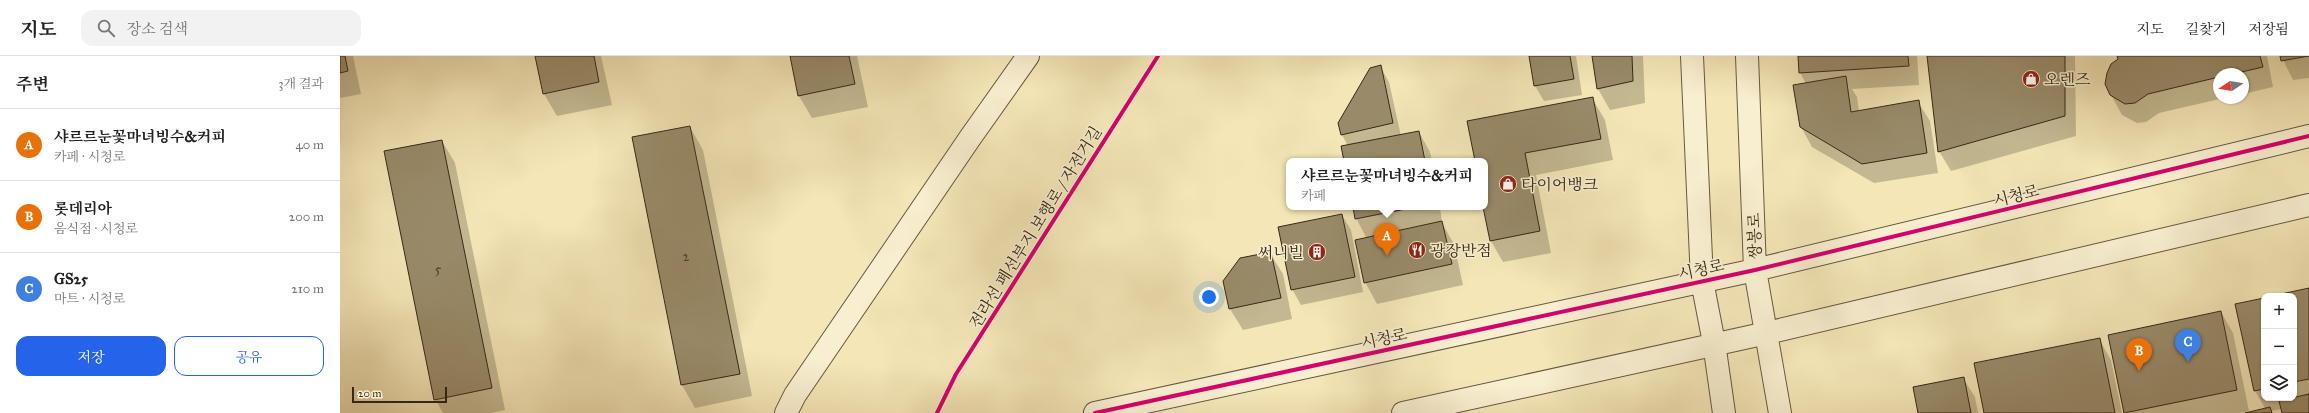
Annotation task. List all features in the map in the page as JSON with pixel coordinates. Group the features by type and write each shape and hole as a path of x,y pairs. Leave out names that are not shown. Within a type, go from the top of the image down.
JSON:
{"street":[{"path":"786,413 795,395 1028,56"},
{"path":"1692,56 1702,281 1714,343 1724,413"},
{"name":"쌍봉로","path":"1747,56 1755,270 1780,413"},
{"name":"시청로","path":"1095,413 1755,270 2309,136"},
{"path":"1403,413 1714,343 1767,333 2309,205"}],"building":[{"path":"340,56 345,56 348,71 340,73"},
{"path":"535,56 594,56 599,82 543,94"},
{"path":"790,56 849,56 855,84 798,96"},
{"path":"1529,56 1570,56 1574,79 1534,86"},
{"path":"1592,56 1632,56 1633,81 1597,89"},
{"path":"1798,56 1908,56 1909,66 1799,73"},
{"path":"1927,56 2065,56 2065,116 1938,152"},
{"path":"2117,56 2260,56 2263,67 2249,70 2249,68 2213,68 2213,78 2148,94 2135,103 2125,104 2110,95 2105,84 2107,73 2111,64 2118,59"},
{"path":"2280,56 2309,56 2281,61"},
{"path":"1381,65 1393,123 1341,135 1338,123 1370,68"},
{"path":"1846,76 1851,112 1919,100 1927,153 1862,164 1800,127 1793,85"},
{"name":"타이어뱅크","path":"1593,97 1601,139 1525,153 1540,231 1490,241 1484,210 1488,210 1488,158 1474,158 1467,121"},
{"path":"690,126 740,374 681,385 632,137"},
{"path":"1419,131 1424,158 1343,158 1341,146"},
{"path":"442,140 492,388 434,400 384,151"},
{"path":"1354,210 1401,210 1355,219"},
{"name":"써니빌","path":"1342,214 1355,277 1291,290 1278,227"},
{"path":"1442,221 1452,264 1364,283 1355,240"},
{"path":"1271,252 1281,298 1229,309 1223,281 1240,258"},
{"path":"2309,288 2309,379 2297,381 2297,293 2286,293"},
{"path":"2261,299 2261,390 2254,391 2235,304"},
{"path":"2221,311 2237,390 2124,413 2108,335"},
{"path":"2100,338 2115,413 1984,413 1974,363"},
{"path":"1964,377 1971,413 1918,413 1913,387"},
{"path":"2309,394 2309,413 2282,413 2279,401 2297,401 2297,397"},
{"path":"2270,407 2272,413 2245,413"}],"cycle path":[{"name":"전라선 폐선부지 보행로 / 자전거길","path":"937,413 956,374 1158,56"},
{"path":"1095,413 1755,270 2309,136"}],"place":[{"name":"오렌즈","path":"2031,79"},
{"name":"타이어뱅크","path":"1508,184"},
{"name":"광장반점","path":"1417,250"},
{"name":"써니빌","path":"1317,252"},
{"name":"샤르르눈꽃마녀빙수&커피","path":"1387,256"},
{"name":"GS25","path":"2188,362"},
{"name":"롯데리아","path":"2139,371"}]}
